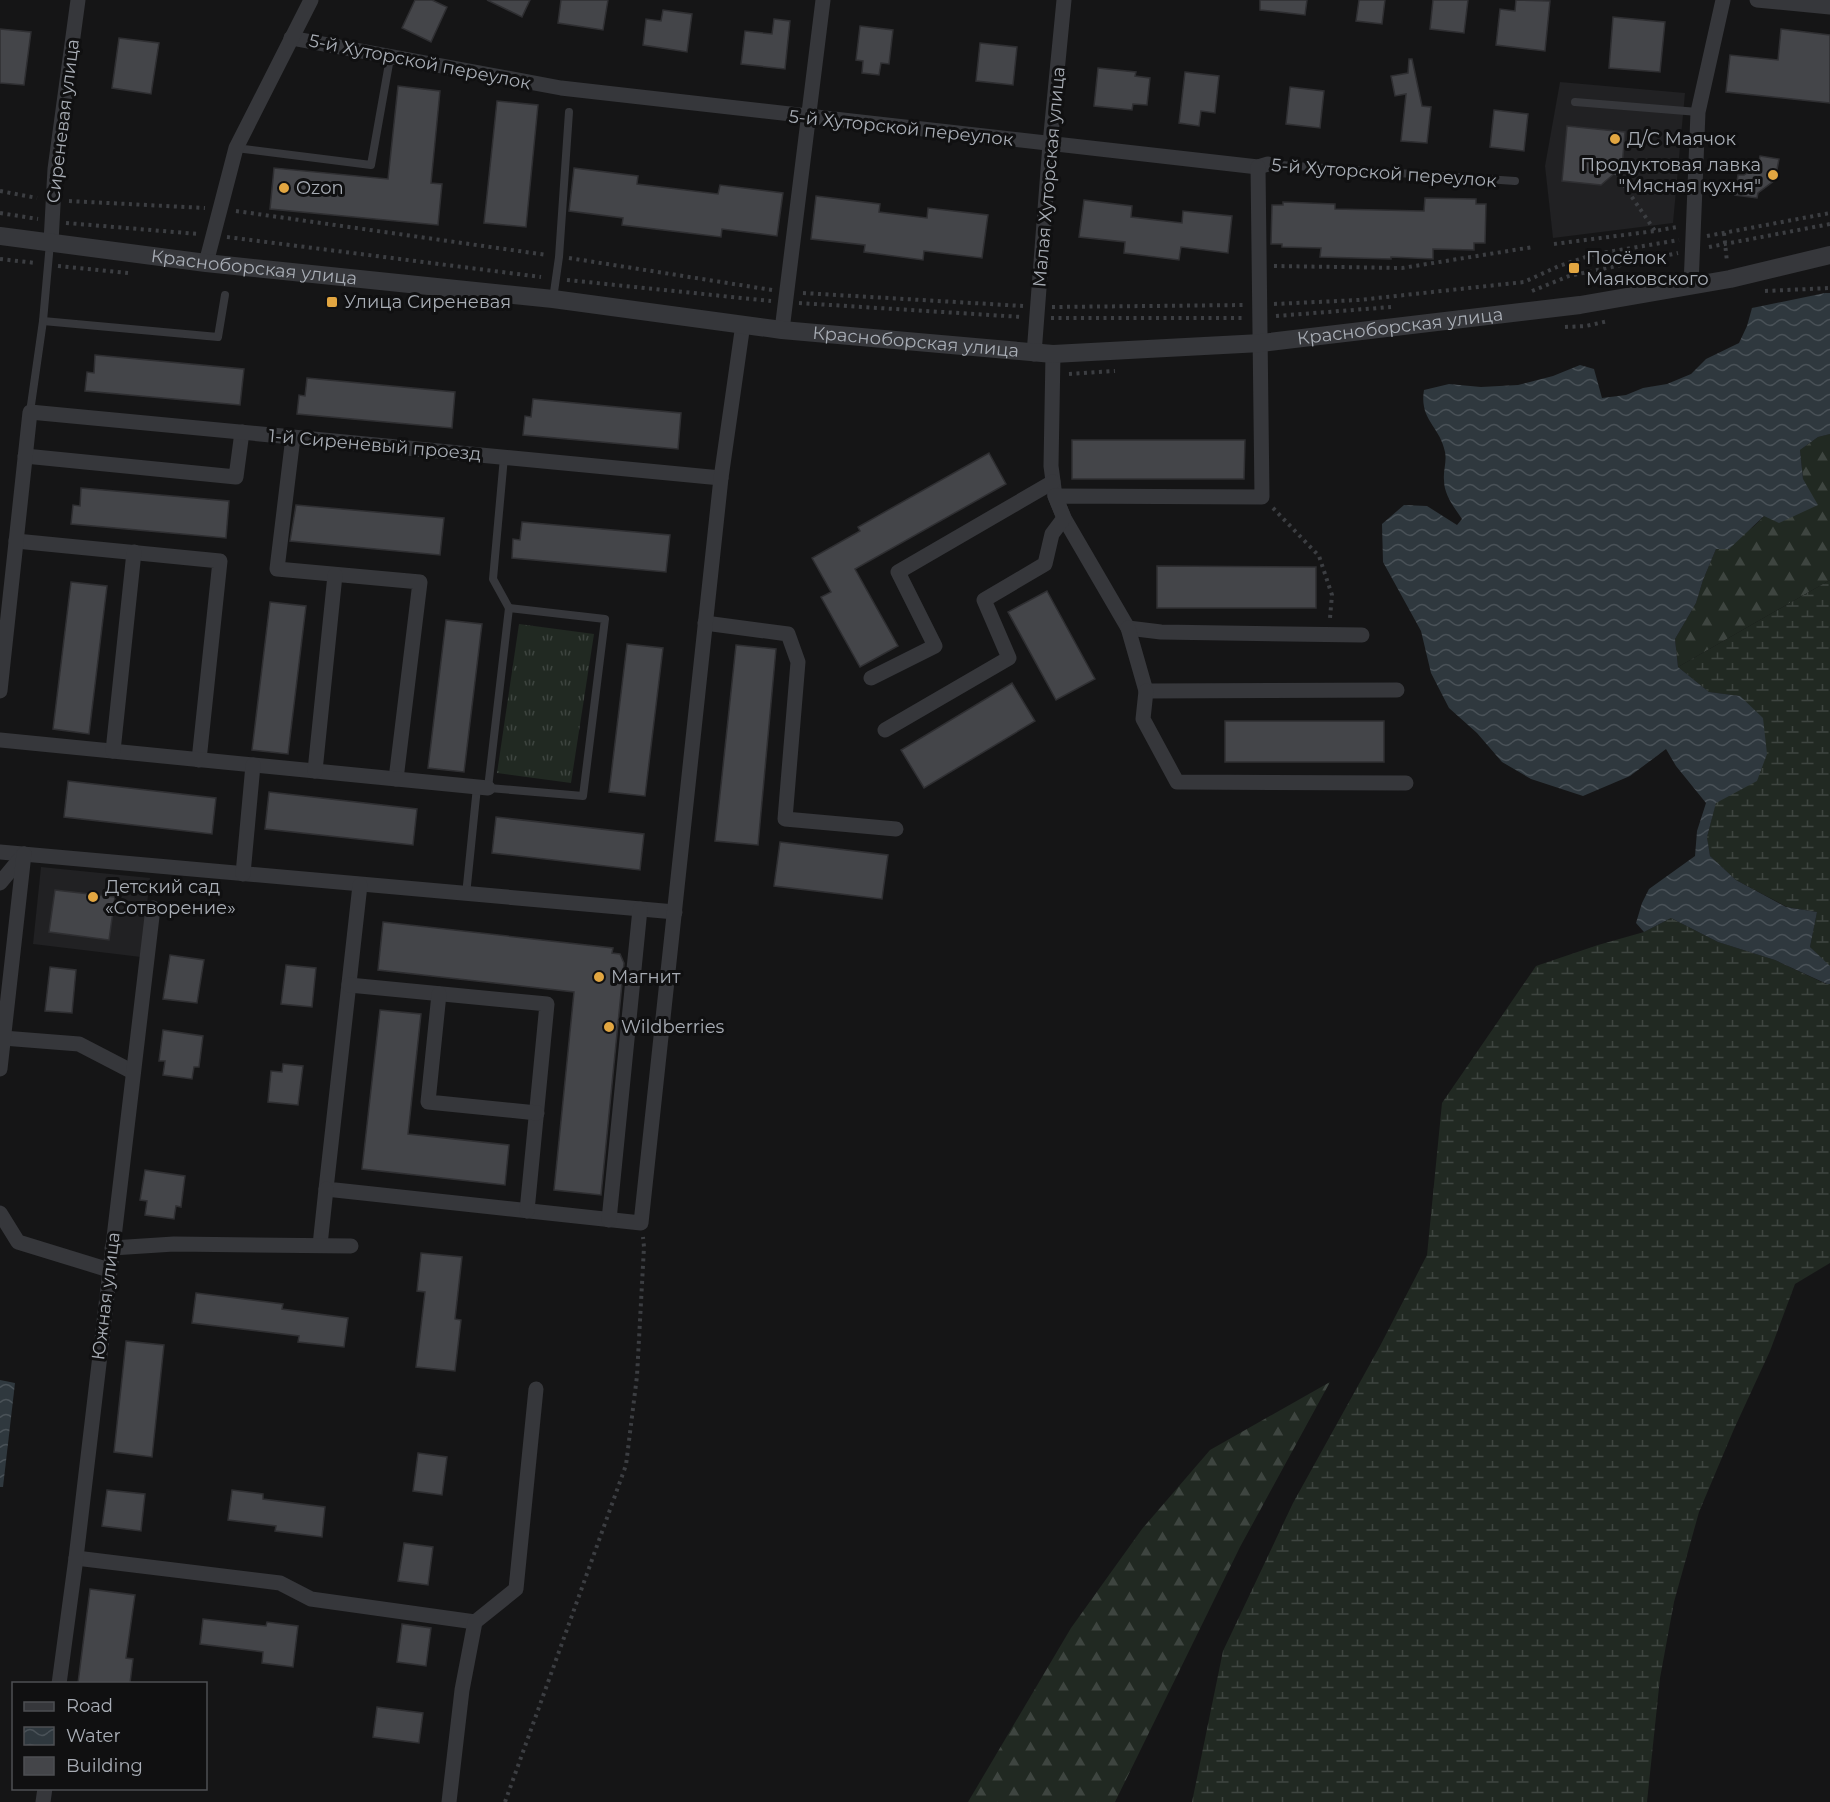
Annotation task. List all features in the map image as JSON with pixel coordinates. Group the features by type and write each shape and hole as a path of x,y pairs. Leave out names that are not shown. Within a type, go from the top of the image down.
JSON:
{"street":[{"name":"Сиреневая улица","path":"51,242 55,170 78,0"},
{"path":"206,263 236,148 311,0"},
{"path":"782,330 823,0"},
{"name":"Малая Хуторская улица","path":"1034,354 1064,0"},
{"path":"1691,286 1698,112 1723,0"},
{"path":"1757,0 1830,7"},
{"name":"5-й Хуторской переулок","path":"291,38 561,88 810,118 1263,165"},
{"path":"871,678 935,646 898,572 1054,489 1262,497 1263,165"},
{"name":"Красноборская улица","path":"0,236 206,263 554,299 782,330 1034,354 1261,343 1580,305 1730,279 1830,255"},
{"path":"326,1189 641,1224 721,478 743,324"},
{"path":"1053,354 1051,466 1054,489 1064,518 1128,628 1146,691 1143,719 1177,782 1406,783"},
{"path":"0,691 30,412"},
{"name":"1-й Сиреневый проезд","path":"30,412 721,478"},
{"path":"25,456 236,477 242,432"},
{"path":"293,437 277,569 420,582 396,779"},
{"path":"885,730 1009,658 984,600 1045,564 1052,534 1064,518"},
{"path":"16,541 220,561 199,760"},
{"path":"113,751 134,552"},
{"path":"315,771 335,575"},
{"path":"705,623 788,634 798,662 785,819 896,829"},
{"path":"1128,628 1161,632 1362,635"},
{"path":"1146,691 1397,690"},
{"path":"0,740 488,788"},
{"path":"243,874 253,765"},
{"path":"0,852 675,912"},
{"path":"0,883 24,854"},
{"path":"0,1069 24,854"},
{"path":"320,1245 360,885"},
{"name":"Южная улица","path":"59,1682 76,1558 153,908"},
{"path":"609,1220 640,909"},
{"path":"349,985 547,1004 527,1211"},
{"path":"439,994 428,1102 537,1113"},
{"path":"3,1038 79,1044 133,1072"},
{"path":"0,1213 18,1242 109,1270"},
{"path":"112,1248 174,1244 351,1246"},
{"path":"450,1802 462,1690 475,1622 516,1589 536,1389"},
{"path":"76,1558 280,1583 311,1599 475,1622"}],"lane":[{"path":"236,148 371,165 390,58"},
{"path":"1575,102 1698,112"},
{"path":"554,299 569,112"},
{"name":"5-й Хуторской переулок","path":"1263,165 1515,181"},
{"path":"30,412 51,242"},
{"path":"43,321 218,337 225,295"},
{"path":"488,788 509,608 493,579 504,457"},
{"path":"466,895 477,787 583,796 605,619 509,608"}],"path":[{"path":"1615,172 1655,231"},
{"path":"0,190 53,201 219,209 559,257 786,297 1037,313 1261,311 1524,282 1559,266 1595,254 1830,213"},
{"path":"0,213 52,222 212,235 555,279 786,297 1037,313 1392,307"},
{"path":"1529,292 1569,276 1692,237 1830,224"},
{"path":"1554,244 1655,231 1692,237"},
{"path":"1269,266 1402,268 1533,247"},
{"path":"1262,497 1319,556 1332,595 1330,618"},
{"path":"505,1802 626,1465 637,1376 644,1247 641,1224"}],"shaded area":[{"name":"Д/С Маячок","path":"1560,82 1685,93 1673,223 1553,238 1545,166"},
{"name":"Детский сад «Сотворение»","path":"41,867 150,878 141,957 33,944"}],"green space":[{"path":"1830,434 1830,580 1678,667 1675,639 1696,603 1716,549 1753,527 1803,479 1800,450 1818,437"},
{"path":"1830,580 1829,966 1810,947 1817,912 1787,907 1736,880 1710,856 1707,837 1716,802 1733,793 1740,696 1709,692 1678,667"},
{"path":"519,624 594,634 571,783 497,773"},
{"path":"1671,918 1718,942 1775,960 1830,984 1830,1263 1795,1284 1770,1351 1699,1512 1674,1602 1660,1678 1647,1802 1192,1802 1223,1651 1293,1503 1380,1346 1427,1255 1442,1103 1536,966 1644,932"},
{"path":"1330,1382 1240,1547 1115,1802 968,1802 1071,1628 1142,1529 1210,1450"}],"water":[{"path":"1830,293 1830,434 1818,437 1800,450 1803,479 1818,505 1779,523 1764,516 1729,549 1716,549 1696,603 1675,639 1678,667 1709,692 1740,696 1763,718 1767,754 1757,781 1716,803 1707,837 1710,856 1736,880 1786,907 1817,912 1810,947 1830,966 1830,984 1775,960 1718,942 1671,918 1644,932 1636,923 1642,903 1649,889 1695,856 1697,831 1706,803 1676,766 1666,749 1630,776 1583,796 1531,779 1502,762 1477,733 1449,708 1431,673 1421,631 1383,562 1382,524 1404,505 1427,506 1457,525 1462,519 1450,501 1444,485 1445,452 1424,409 1424,390 1449,384 1481,387 1518,385 1553,376 1580,365 1594,369 1602,398 1626,395 1643,388 1667,384 1691,374 1706,359 1739,343 1752,308"},
{"path":"0,1380 15,1383 3,1487 0,1487"}],"building":[{"path":"415,0 432,0 447,7 431,42 402,28"},
{"path":"487,0 530,0 522,17"},
{"path":"561,0 608,0 603,30 558,23"},
{"path":"1260,0 1307,0 1305,15 1260,10"},
{"path":"1359,0 1385,0 1382,24 1356,21"},
{"path":"1433,0 1468,0 1464,33 1430,29"},
{"path":"1516,0 1550,1 1545,51 1496,45 1500,9 1515,11"},
{"path":"663,10 692,14 687,52 643,45 646,19 661,21"},
{"path":"1613,17 1665,22 1660,72 1609,68"},
{"path":"774,19 790,21 785,69 741,64 745,31 772,34"},
{"path":"860,26 893,30 889,64 881,63 879,75 862,73 863,61 856,60"},
{"path":"0,29 31,32 24,85 0,83"},
{"path":"1781,29 1830,35 1830,103 1726,92 1730,55 1778,60"},
{"path":"119,38 159,43 151,94 112,88"},
{"path":"980,43 1017,47 1013,85 976,81"},
{"path":"1409,59 1412,59 1422,106 1431,107 1427,143 1401,141 1406,94 1395,96 1391,76 1408,73"},
{"path":"1098,68 1136,72 1135,76 1150,78 1147,105 1133,104 1132,110 1094,106"},
{"path":"1185,72 1219,76 1215,113 1201,111 1199,126 1179,123"},
{"path":"398,86 440,91 431,183 442,184 438,225 270,209 274,168 388,179"},
{"path":"1290,87 1324,91 1320,128 1286,124"},
{"path":"497,101 538,105 526,227 484,223"},
{"path":"1494,110 1528,114 1524,151 1490,147"},
{"path":"1567,126 1625,132 1622,167 1601,185 1562,181"},
{"path":"1760,156 1779,159 1775,180 1758,193 1757,198 1735,195 1738,175 1744,175 1758,165"},
{"path":"574,168 638,176 637,184 718,194 720,185 783,193 777,236 722,229 721,237 622,225 623,218 569,211"},
{"path":"816,196 880,204 879,212 927,218 928,208 988,215 982,258 924,251 923,260 864,252 865,245 811,239"},
{"path":"1425,198 1476,199 1476,204 1486,204 1485,243 1474,243 1474,250 1433,249 1433,259 1320,257 1321,248 1282,247 1282,244 1271,244 1272,205 1283,205 1283,202 1335,204 1335,209 1424,211"},
{"path":"1084,200 1132,206 1131,217 1182,223 1183,211 1232,216 1228,253 1181,247 1179,260 1124,253 1125,242 1079,237"},
{"path":"95,355 244,369 240,405 85,391 87,372 94,373"},
{"path":"307,378 455,392 452,428 297,414 299,395 305,396"},
{"path":"533,399 681,413 678,449 523,435 525,416 531,417"},
{"path":"1072,440 1245,440 1244,479 1072,479"},
{"path":"989,453 1006,484 855,569 898,646 860,667 821,597 831,592 812,558 860,531 858,527"},
{"path":"81,488 229,501 226,538 71,524 73,505 80,506"},
{"path":"296,505 444,518 440,555 290,541"},
{"path":"522,522 670,535 666,572 512,558 513,539 520,540"},
{"path":"1157,566 1316,567 1316,608 1157,608"},
{"path":"71,582 107,586 89,734 53,729"},
{"path":"1047,591 1095,679 1056,700 1008,612"},
{"path":"270,602 306,606 288,754 252,750"},
{"path":"446,620 482,624 464,772 428,768"},
{"path":"627,644 663,648 645,796 609,792"},
{"path":"736,645 776,649 758,845 715,841"},
{"path":"1012,683 1035,721 924,788 901,750"},
{"path":"1225,721 1384,721 1384,762 1225,762"},
{"path":"68,781 216,798 212,834 64,817"},
{"path":"269,792 417,809 413,845 265,829"},
{"path":"496,817 644,834 640,870 492,853"},
{"path":"780,842 888,855 882,899 774,886"},
{"path":"55,890 115,897 109,940 49,932"},
{"path":"383,922 613,948 612,953 620,954 624,963 601,1195 554,1190 574,992 378,970"},
{"path":"170,955 204,960 197,1003 163,999"},
{"path":"286,965 316,968 312,1007 281,1004"},
{"path":"50,967 76,970 72,1013 45,1011"},
{"path":"380,1010 421,1014 408,1134 509,1145 505,1185 362,1169"},
{"path":"163,1030 203,1036 199,1067 194,1067 192,1079 163,1075 165,1061 159,1061"},
{"path":"283,1064 303,1066 298,1105 268,1102 271,1071 282,1072"},
{"path":"145,1170 185,1176 181,1207 176,1206 174,1219 145,1215 147,1201 140,1200"},
{"path":"421,1253 462,1257 455,1319 461,1320 455,1371 416,1367 425,1292 417,1291"},
{"path":"196,1293 283,1304 282,1309 348,1318 344,1347 298,1342 299,1336 192,1323"},
{"path":"126,1341 164,1345 152,1457 114,1452"},
{"path":"418,1453 447,1457 442,1495 413,1491"},
{"path":"107,1490 145,1494 141,1531 102,1526"},
{"path":"232,1490 263,1494 263,1499 325,1507 322,1537 275,1531 276,1526 228,1520"},
{"path":"404,1543 433,1547 428,1585 398,1581"},
{"path":"90,1589 135,1595 126,1658 133,1659 130,1682 78,1682"},
{"path":"203,1619 266,1626 267,1622 298,1626 293,1667 262,1663 263,1652 200,1644"},
{"path":"402,1624 431,1628 426,1666 397,1662"},
{"path":"377,1707 423,1713 419,1743 373,1737"}],"place":[{"name":"Д/С Маячок","path":"1615,139"},
{"name":"Продуктовая лавка \"Мясная кухня\"","path":"1773,175"},
{"name":"Ozon","path":"284,188"},
{"name":"Посёлок Маяковского","path":"1574,268"},
{"name":"Улица Сиреневая","path":"332,302"},
{"name":"Детский сад «Сотворение»","path":"93,897"},
{"name":"Магнит","path":"599,977"},
{"name":"Wildberries","path":"609,1027"}]}
